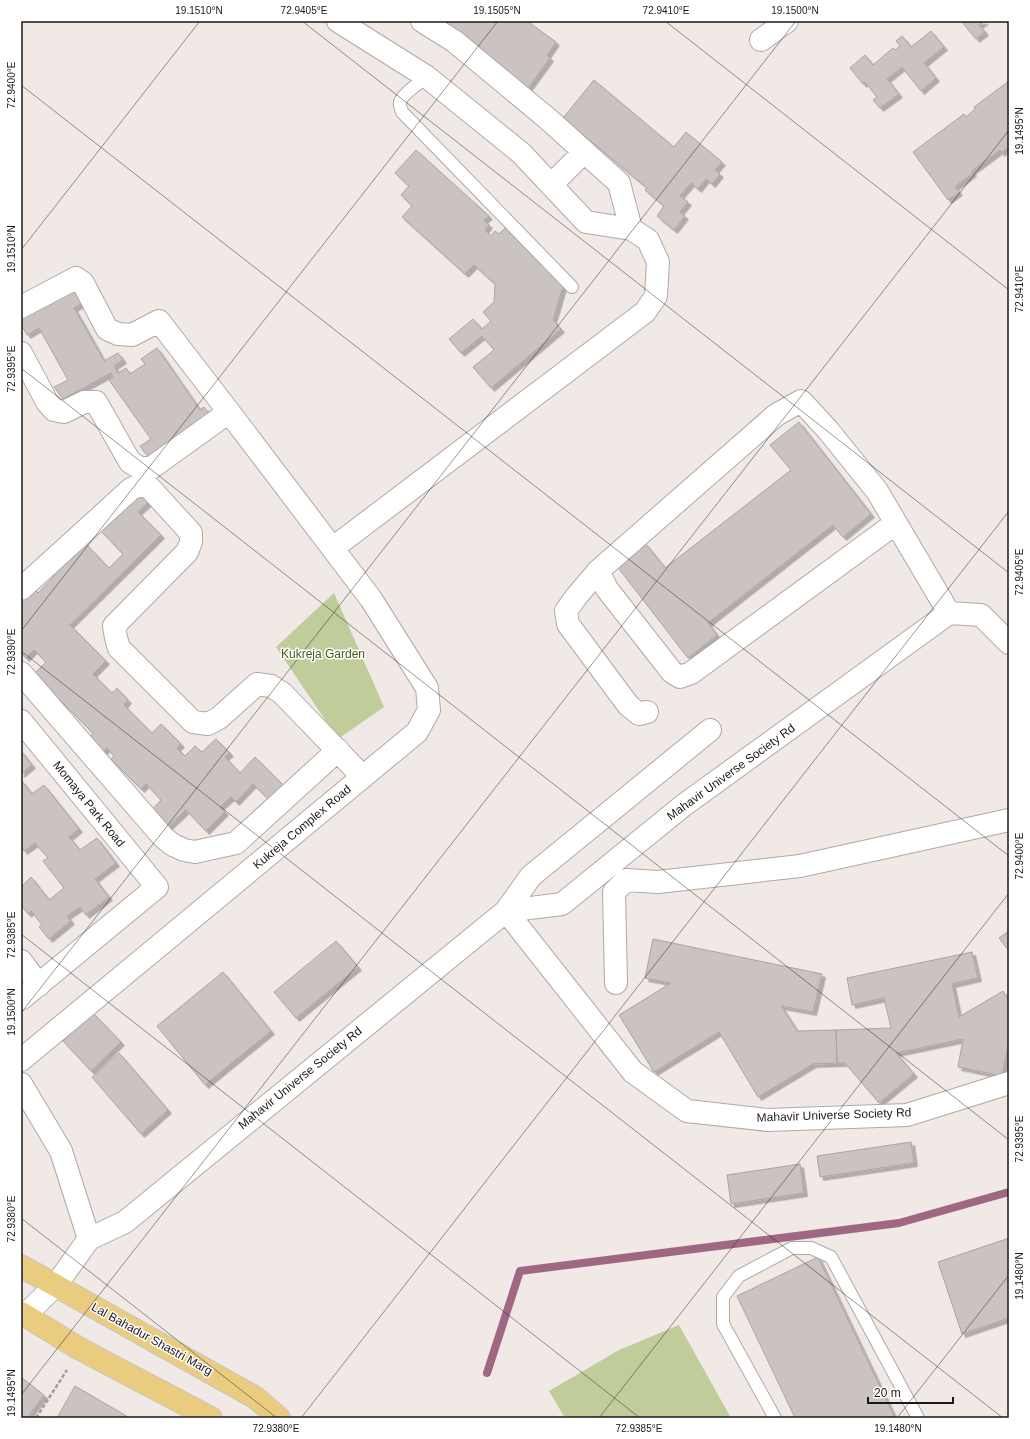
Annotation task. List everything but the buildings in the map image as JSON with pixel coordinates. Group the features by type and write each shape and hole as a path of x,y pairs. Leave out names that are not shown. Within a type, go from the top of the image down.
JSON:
{"main road":[{"name":"Lal Bahadur Shastri Marg","path":"21,1266 256,1398 279,1418"},
{"path":"23,1314 80,1349 211,1418"}],"street":[{"path":"333,548 645,312 656,296 658,262 648,240 631,229 586,222 521,153 427,77 338,21"},
{"path":"422,21 454,41 548,118 618,182 631,229"},
{"path":"761,40 787,21"},
{"path":"551,185 584,152"},
{"name":"Kukreja Complex Road","path":"21,307 76,278 83,283 107,329 118,334 132,335 159,321 371,599 427,688 429,710 417,732 21,1060"},
{"path":"21,353 47,402 54,410 64,412 84,402 96,402 130,462 140,468 150,468 229,412"},
{"path":"648,712 639,714 628,705 568,624 566,611 598,571 776,415 801,401 827,429 877,491 949,613 981,615 1009,643"},
{"path":"21,589 131,489 140,486 149,487 191,533 191,542 186,552 114,626 119,648 193,722 208,724 219,718 257,684 271,686 282,692 363,777"},
{"path":"598,571 607,589 672,672 680,677 691,673 896,523"},
{"name":"Mahavir Universe Society Rd","path":"90,1239 124,1222 506,911 562,904 684,805 949,613"},
{"path":"21,673 163,837 173,845 184,850 195,852 236,843 338,750"},
{"name":"Momaya Park Road","path":"21,722 157,887 39,985"},
{"path":"506,911 531,876 710,730"},
{"path":"616,983 614,892 626,880 658,882 800,866 1009,820"},
{"name":"Mahavir Universe Society Rd","path":"506,911 633,1072 687,1111 768,1120 907,1115 1009,1083"},
{"path":"21,961 39,985 21,999"},
{"path":"21,1084 61,1151 90,1239 56,1285 23,1314"}],"lane":[{"path":"427,77 403,97 400,102 402,112 572,288"},
{"path":"775,1418 723,1324 723,1297 739,1276 792,1248 811,1248 831,1257 918,1418"}],"path":[{"path":"36,1418 80,1349"}],"green space":[{"name":"Kukreja Garden","path":"334,593 384,707 338,739 276,647"},
{"path":"679,1325 731,1418 565,1418 549,1391 619,1350"}],"waterway":[{"path":"487,1373 520,1271 899,1223 1009,1192"}]}
